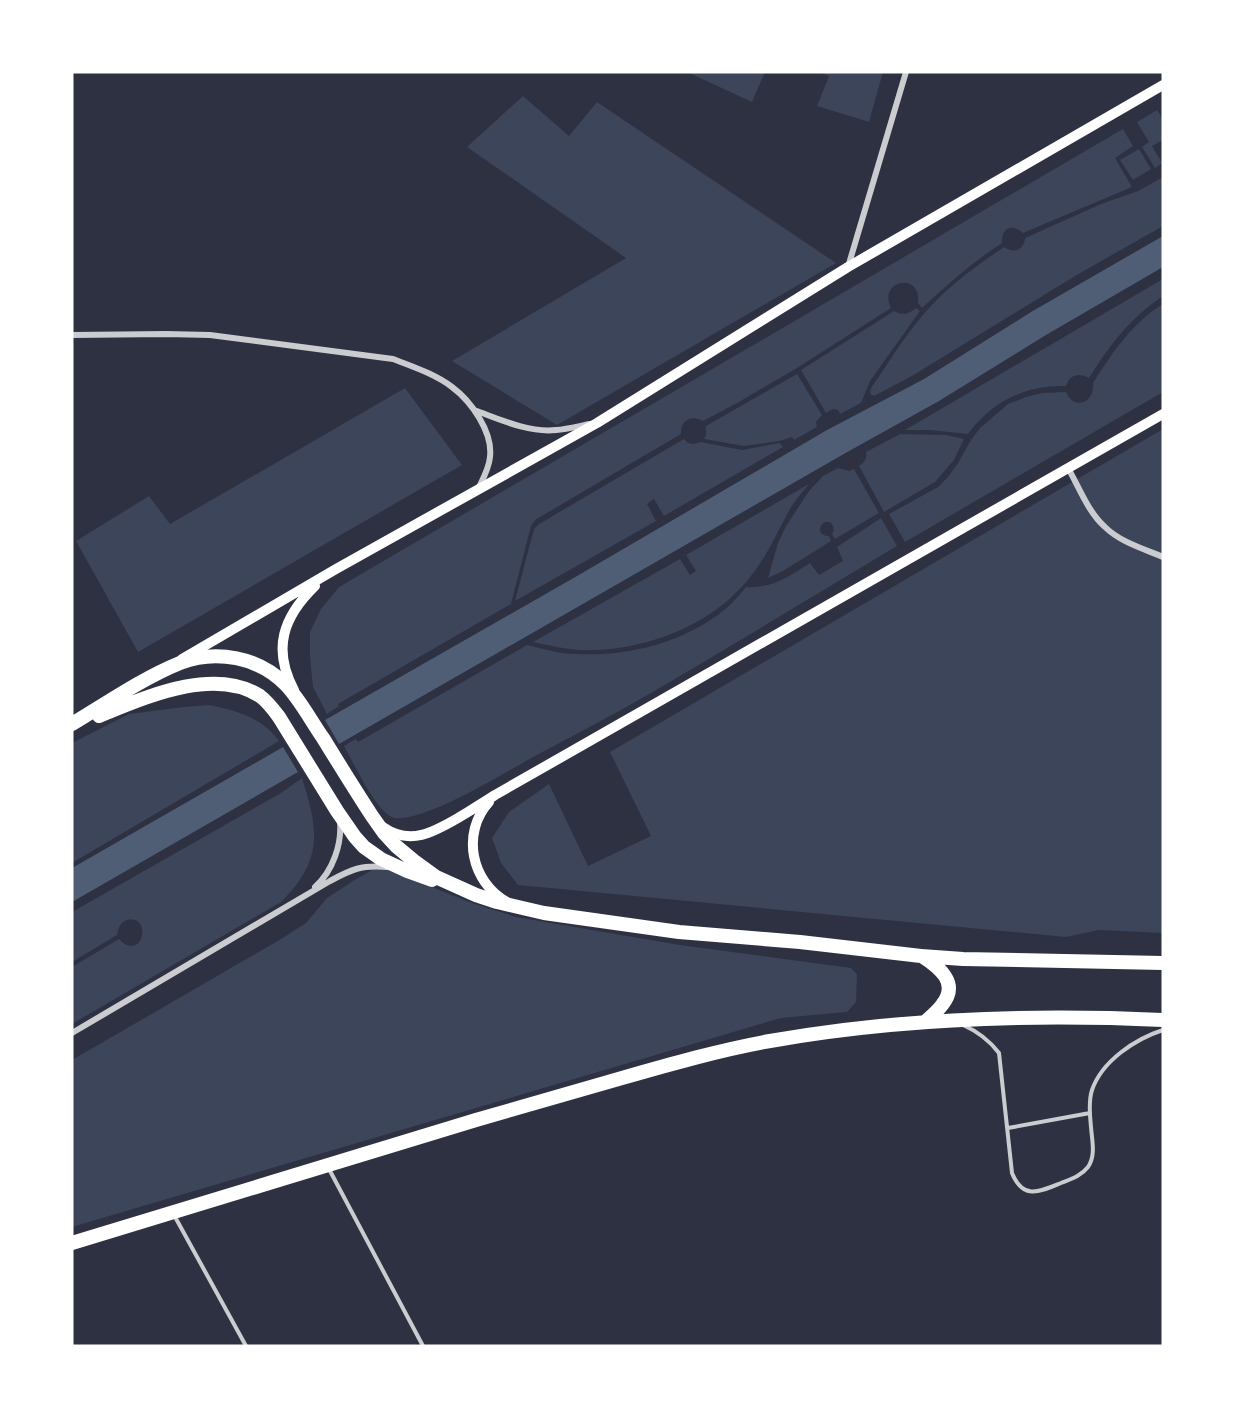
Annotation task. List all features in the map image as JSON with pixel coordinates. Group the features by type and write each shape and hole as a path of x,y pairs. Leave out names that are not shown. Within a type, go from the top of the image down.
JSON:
{"highway":[{"path":"72,726 160,672 182,662 216,656 246,660 285,683 370,814 396,846 436,877 476,895"},
{"path":"72,726 129,704 191,686 214,684 248,690 270,706 289,732 337,811 364,847 381,859 406,871 520,908 679,932 800,942 921,956 1163,963"},
{"path":"921,956 943,972 949,982 948,995 932,1022"},
{"path":"72,1243 546,1100 688,1059 770,1041 932,1022 1008,1017 1163,1020"}],"main road":[{"path":"160,672 336,569 597,423 848,267 1163,85"},
{"path":"370,814 391,833 402,836 416,837 442,828 495,795 1068,468 1158,421 1163,414"},
{"path":"307,714 288,678 284,666 282,642 296,607 309,592 336,569"},
{"path":"495,795 484,808 473,831 472,843 475,858 486,884 504,901 520,908"}],"street":[{"path":"848,267 906,72"},
{"path":"72,334 210,335 393,359 453,387 477,411 491,444 486,474 476,491"},
{"path":"477,411 530,428 555,430 597,423"},
{"path":"1068,468 1095,516 1106,528 1121,539 1163,557"},
{"path":"308,894 328,871 339,843 341,831 337,811"},
{"path":"72,1033 352,869 368,866 406,871"}],"lane":[{"path":"932,1022 961,1024 977,1031 999,1053 1012,1173 1015,1182 1029,1192 1039,1192 1081,1175 1089,1166 1094,1152 1090,1113 1091,1091 1108,1064 1119,1054 1131,1044 1163,1030"},
{"path":"1008,1128 1090,1113"},
{"path":"327,1165 423,1346"},
{"path":"172,1213 246,1346"}],"shaded area":[{"path":"687,72 765,72 752,102"},
{"path":"819,72 883,72 869,122 817,106 829,76"},
{"path":"523,96 569,136 597,102 836,263 557,425 452,361 626,258 467,147"},
{"path":"1157,110 1163,120 1163,140 1152,146 1162,163 1155,168 1142,147 1149,142 1137,122"},
{"path":"1123,129 1133,146 1115,158 1132,187 1023,233 1015,228 1008,229 1003,234 1002,243 922,308 918,303 914,286 901,283 894,286 888,298 891,308 739,402 703,421 694,418 687,420 682,426 681,434 535,520 531,526 511,604 338,704 339,706 327,714 313,687 310,632 321,609 339,587"},
{"path":"1139,149 1151,169 1133,180 1120,160"},
{"path":"1163,177 1163,226 1075,276 912,376 874,396 870,394 871,388 915,324 940,296 971,270 1004,247 1018,250 1025,238 1101,204 1138,191"},
{"path":"1163,236 1163,267 939,401 339,744 325,720 827,430 924,379 1031,312"},
{"path":"1163,279 1163,296 1140,313 1105,354 1089,378 1082,375 1075,376 1069,379 1066,386 1037,388 1011,397 988,412 968,434 905,430"},
{"path":"1163,304 1163,392 905,542 889,514 938,487 958,463 980,428 1008,404 1026,397 1042,393 1066,392 1070,398 1079,403 1087,400 1091,396 1093,383 1123,339"},
{"path":"916,308 920,311 870,381 861,403 840,414 838,410 833,409 826,413 801,370 894,311 906,314"},
{"path":"797,374 822,415 816,422 817,427 794,440 792,437 744,446 704,439 706,426"},
{"path":"405,388 462,465 138,652 76,541 149,496 170,524"},
{"path":"1163,429 1163,933 1099,930 1066,937 518,885 501,863 492,838 509,812 549,784 588,866 651,836 610,752"},
{"path":"900,434 946,435 964,439 954,460 935,482 884,512 859,466 865,460 866,452"},
{"path":"684,439 693,444 701,442 742,450 780,443 783,447 664,516 654,499 647,504 656,521 515,601 534,529 539,524"},
{"path":"838,468 849,471 854,469 879,513 835,539 832,534 834,529 832,525 830,522 825,522 820,531 823,535 829,536 831,541 768,578 778,543 786,526 809,491 823,476"},
{"path":"809,484 792,506 752,575 730,599 702,619 686,628 651,641 615,648 579,650 533,642 680,559 690,575 696,571 686,555"},
{"path":"881,518 897,546 651,693 486,784 445,804 408,817 395,818 388,815 366,787 344,746 356,739 358,742 527,645 564,653 617,653 659,644 678,637 715,617 746,587 772,584 810,563 819,575 843,561 837,547"},
{"path":"208,705 228,709 257,721 273,733 279,741 72,863 72,743 129,714"},
{"path":"283,747 298,772 72,902 72,868"},
{"path":"302,778 312,814 314,844 311,858 304,872 295,887 281,902 72,1024 72,967 119,939 127,945 134,946 142,937 142,930 140,924 135,920 127,920 120,926 117,935 72,962 72,912 281,793"},
{"path":"374,869 390,870 469,902 516,917 680,945 851,968 857,974 856,1002 847,1012 781,1018 72,1227 72,1060 281,939 306,923 327,898"}]}
